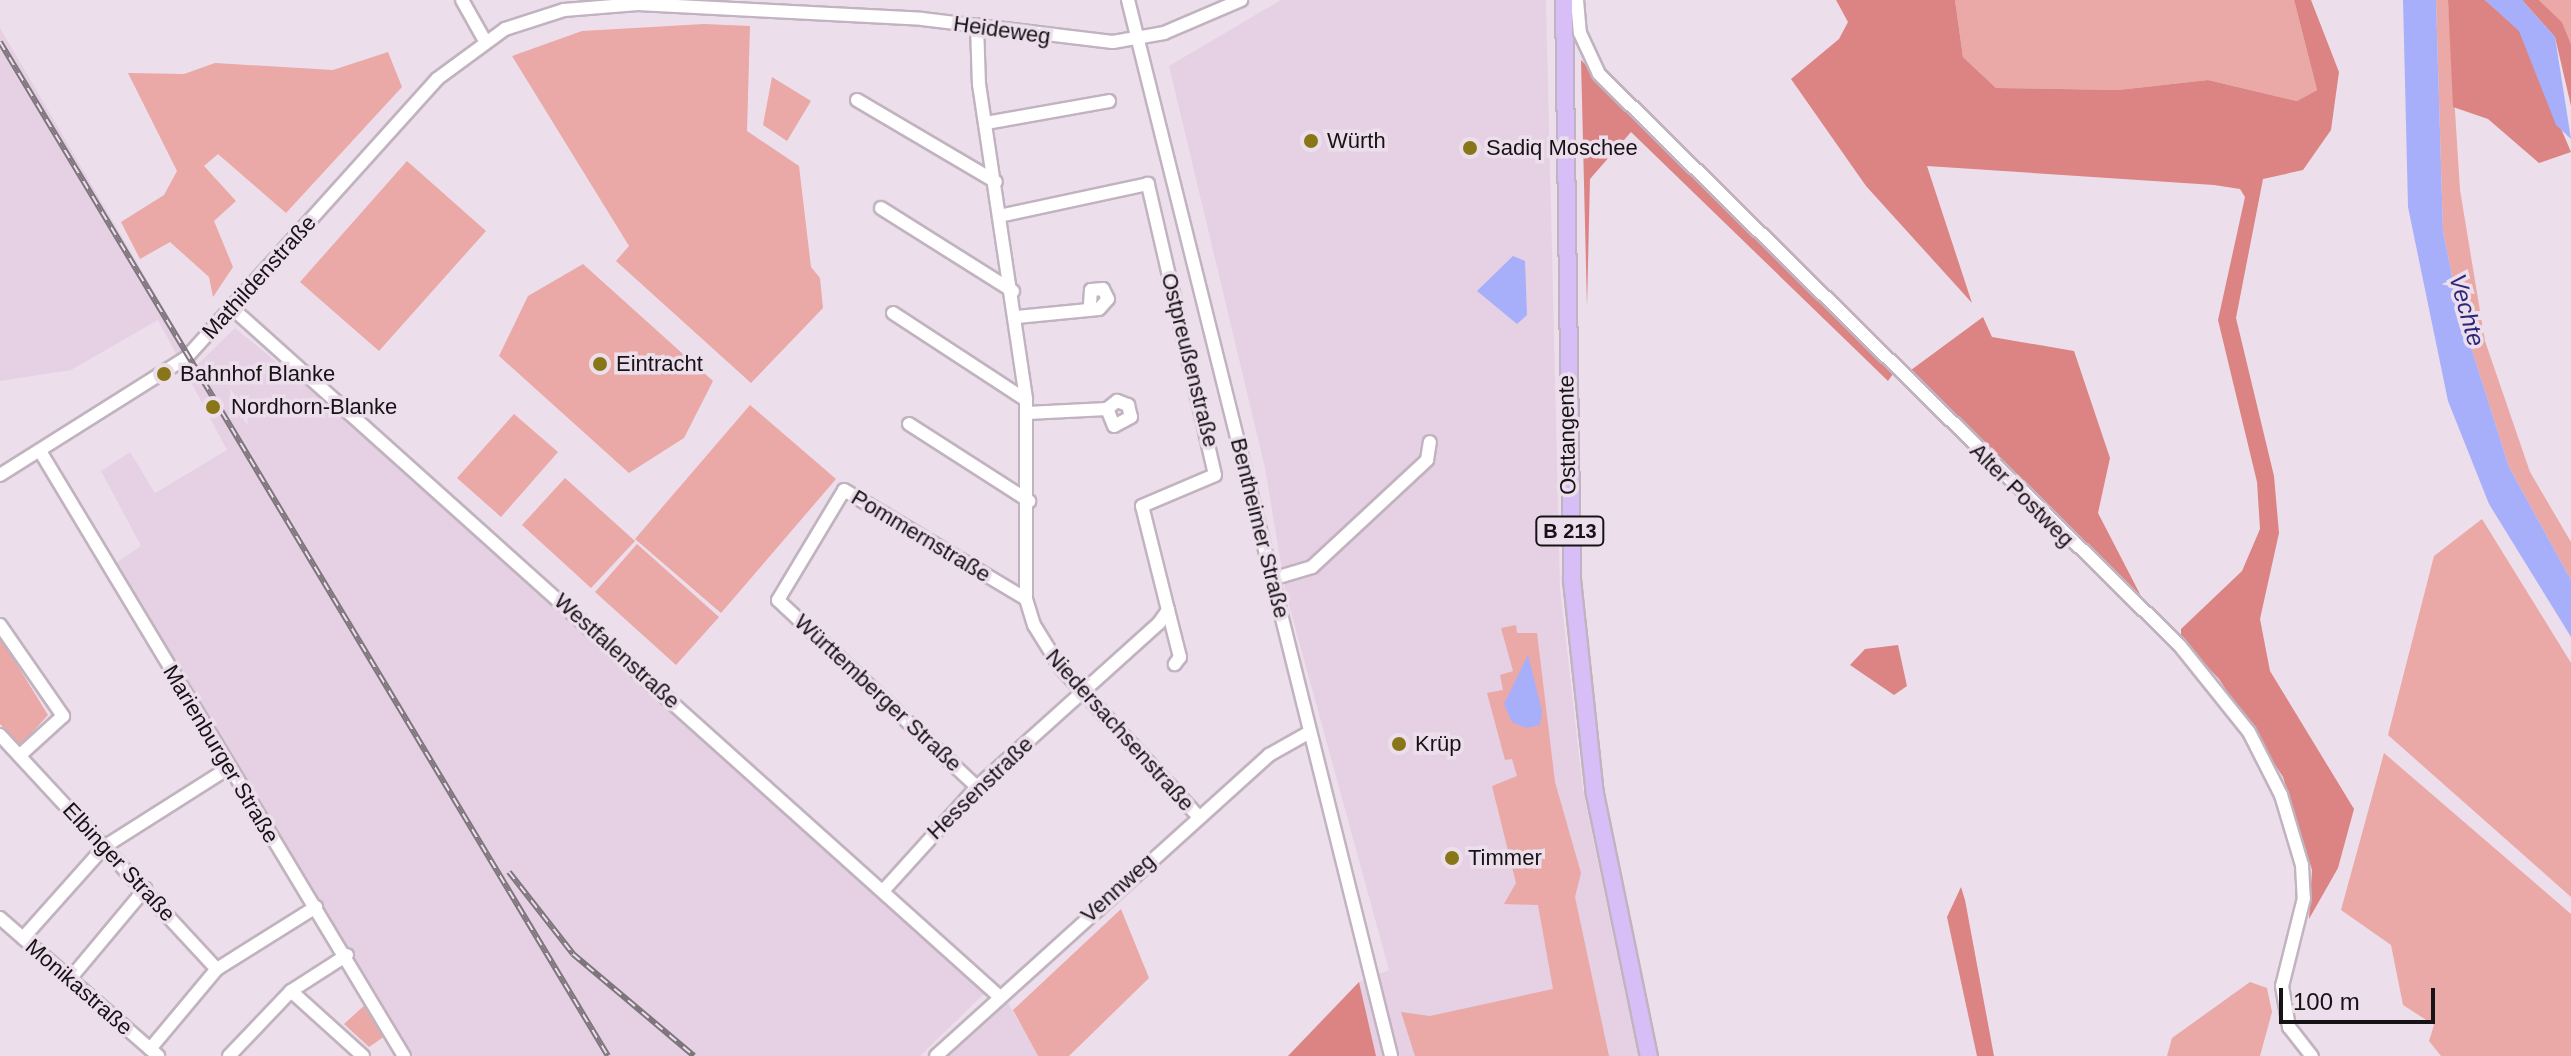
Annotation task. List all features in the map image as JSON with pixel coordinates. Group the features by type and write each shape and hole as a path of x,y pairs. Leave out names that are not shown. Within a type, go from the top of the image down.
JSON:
{"main road":[{"name":"Osttangente","path":"1564,0 1572,580 1595,794 1649,1056"}],"street":[{"path":"462,0 484,39"},
{"name":"Bentheimer Straße","path":"1128,0 1391,1056"},
{"path":"1139,40 1241,0"},
{"name":"Alter Postweg","path":"1577,0 1580,33 1599,74 2180,646 2249,732 2281,795 2302,865 2304,898 2282,986 2289,1027 2312,1056"},
{"name":"Heideweg","path":"484,39 564,10 638,4 977,25 1053,38 1139,40"},
{"name":"Niedersachsenstraße","path":"977,25 986,123 1003,215 1027,406 1029,501 1026,599 1043,646 1199,817"},
{"name":"Mathildenstraße","path":"0,475 164,374 232,308 437,79 484,39"},
{"path":"857,100 996,182"},
{"path":"986,123 1109,101"},
{"name":"Ostpreußenstraße","path":"1003,215 1148,184 1216,469 1205,484 1142,506 1168,610"},
{"path":"881,208 1013,291"},
{"path":"1017,317 1090,306"},
{"name":"Westfalenstraße","path":"232,308 1000,997"},
{"path":"893,313 1027,406 1107,409"},
{"path":"909,424 1029,501"},
{"path":"1272,579 1312,567 1427,460 1430,442"},
{"name":"Marienburger Straße","path":"40,451 227,769 347,955 404,1056"},
{"name":"Pommernstraße","path":"778,600 844,490 1026,599"},
{"name":"Württemberger Straße","path":"778,600 977,787"},
{"path":"1083,691 1168,610 1180,657 1175,664"},
{"path":"0,625 63,716 19,756"},
{"name":"Hessenstraße","path":"883,891 977,787 1083,691"},
{"name":"Vennweg","path":"936,1056 1269,755 1310,732"},
{"name":"Elbinger Straße","path":"0,735 217,969"},
{"path":"23,938 104,847 227,769"},
{"path":"69,980 145,889"},
{"path":"154,1052 217,969 316,907"},
{"name":"Monikastraße","path":"1,921 154,1052"},
{"path":"229,1056 291,991 347,955"},
{"path":"291,991 363,1056"}],"shaded area":[{"path":"1281,0 1546,0 1560,589 1583,790 1638,1056 1288,1056 1359,982 1389,970 1286,594 1265,468 1169,66"},
{"path":"1836,0 1955,0 1963,57 1996,88 2118,90 2208,80 2297,101 2317,90 2294,0 2311,0 2339,72 2331,130 2303,170 2263,179 2236,318 2274,476 2279,533 2260,619 2270,671 2354,809 2338,868 2309,919 2312,870 2283,777 2219,679 2181,639 2181,629 2242,571 2260,529 2257,482 2218,320 2245,197 2240,189 2214,185 1927,166 1972,303 1866,186 1791,79 1839,39 1848,22"},
{"path":"1955,0 2294,0 2317,90 2297,101 2208,80 2118,90 1996,88 1963,57"},
{"path":"2436,0 2448,0 2460,190 2485,341 2530,472 2571,542 2571,580 2509,467 2458,306 2443,231"},
{"path":"2448,0 2485,0 2519,30 2571,152 2539,163 2488,119 2453,107"},
{"path":"2522,0 2539,0 2562,22 2571,44 2571,106 2555,37"},
{"path":"2539,0 2571,0 2571,44 2562,22"},
{"path":"704,24 750,26 747,131 799,166 811,267 820,278 823,308 751,383 616,261 629,246 512,56 582,31"},
{"path":"0,28 197,365 235,328 502,547 986,992 920,1056 413,1056 116,563 141,546 101,471 130,452 155,493 227,450 158,320 71,370 0,381"},
{"path":"388,52 402,87 286,213 218,154 204,166 236,201 214,221 233,267 213,297 209,277 170,242 140,259 121,222 164,195 177,171 128,73 184,74 215,63 333,70"},
{"path":"1581,60 1893,374 1888,381 1631,132 1590,179 1587,307"},
{"path":"772,77 811,101 787,141 763,125"},
{"path":"407,161 486,231 379,351 300,282"},
{"name":"Eintracht","path":"583,264 713,381 684,438 629,473 499,356 528,296"},
{"path":"1983,317 1992,337 2074,351 2110,458 2098,513 2142,598 1911,370"},
{"path":"750,405 836,479 721,613 635,539"},
{"path":"514,414 558,452 501,517 457,478"},
{"path":"565,478 635,541 591,588 522,525"},
{"path":"2482,519 2571,663 2571,897 2388,735 2434,556"},
{"path":"637,544 719,617 676,665 595,592"},
{"path":"1516,625 1517,633 1537,633 1555,782 1581,873 1575,897 1609,1056 1415,1056 1401,1012 1430,1016 1553,989 1538,905 1504,904 1516,883 1492,786 1517,776 1512,759 1505,760 1487,693 1503,690 1500,675 1513,671 1501,628"},
{"path":"0,637 48,715 20,746 0,724"},
{"path":"1898,645 1907,686 1894,695 1850,665 1865,649"},
{"path":"2384,753 2571,914 2571,1056 2441,1056 2429,1041 2434,1025 2403,1005 2391,945 2341,910"},
{"path":"1961,887 1994,1056 1977,1056 1947,917"},
{"path":"1121,909 1149,978 1069,1056 1038,1056 1013,1010"},
{"path":"1359,982 1376,1056 1288,1056"},
{"path":"2250,982 2267,988 2272,1012 2260,1056 2167,1056 2172,1038"},
{"path":"1005,997 1038,1056 936,1056"},
{"path":"366,1004 388,1034 369,1047 344,1024"}],"water":[{"path":"2403,0 2436,0 2443,231 2458,306 2509,467 2571,580 2571,637 2489,504 2448,401 2408,207"},
{"path":"2485,0 2522,0 2555,37 2571,139 2556,125 2519,31"},
{"path":"1513,256 1525,261 1527,315 1517,324 1477,291"},
{"path":"1528,655 1542,711 1540,725 1526,728 1512,722 1504,704"}],"railway":[{"path":"0,42 608,1056"},
{"path":"509,872 573,954 694,1056"}],"place":[{"name":"Würth","path":"1311,141"},
{"name":"Sadiq Moschee","path":"1470,148"},
{"name":"Eintracht","path":"600,364"},
{"name":"Bahnhof Blanke","path":"164,374"},
{"name":"Nordhorn-Blanke","path":"213,407"},
{"name":"Krüp","path":"1399,744"},
{"name":"Timmer","path":"1452,858"}],"water label":[{"name":"Vechte","path":"2467,310"}]}
